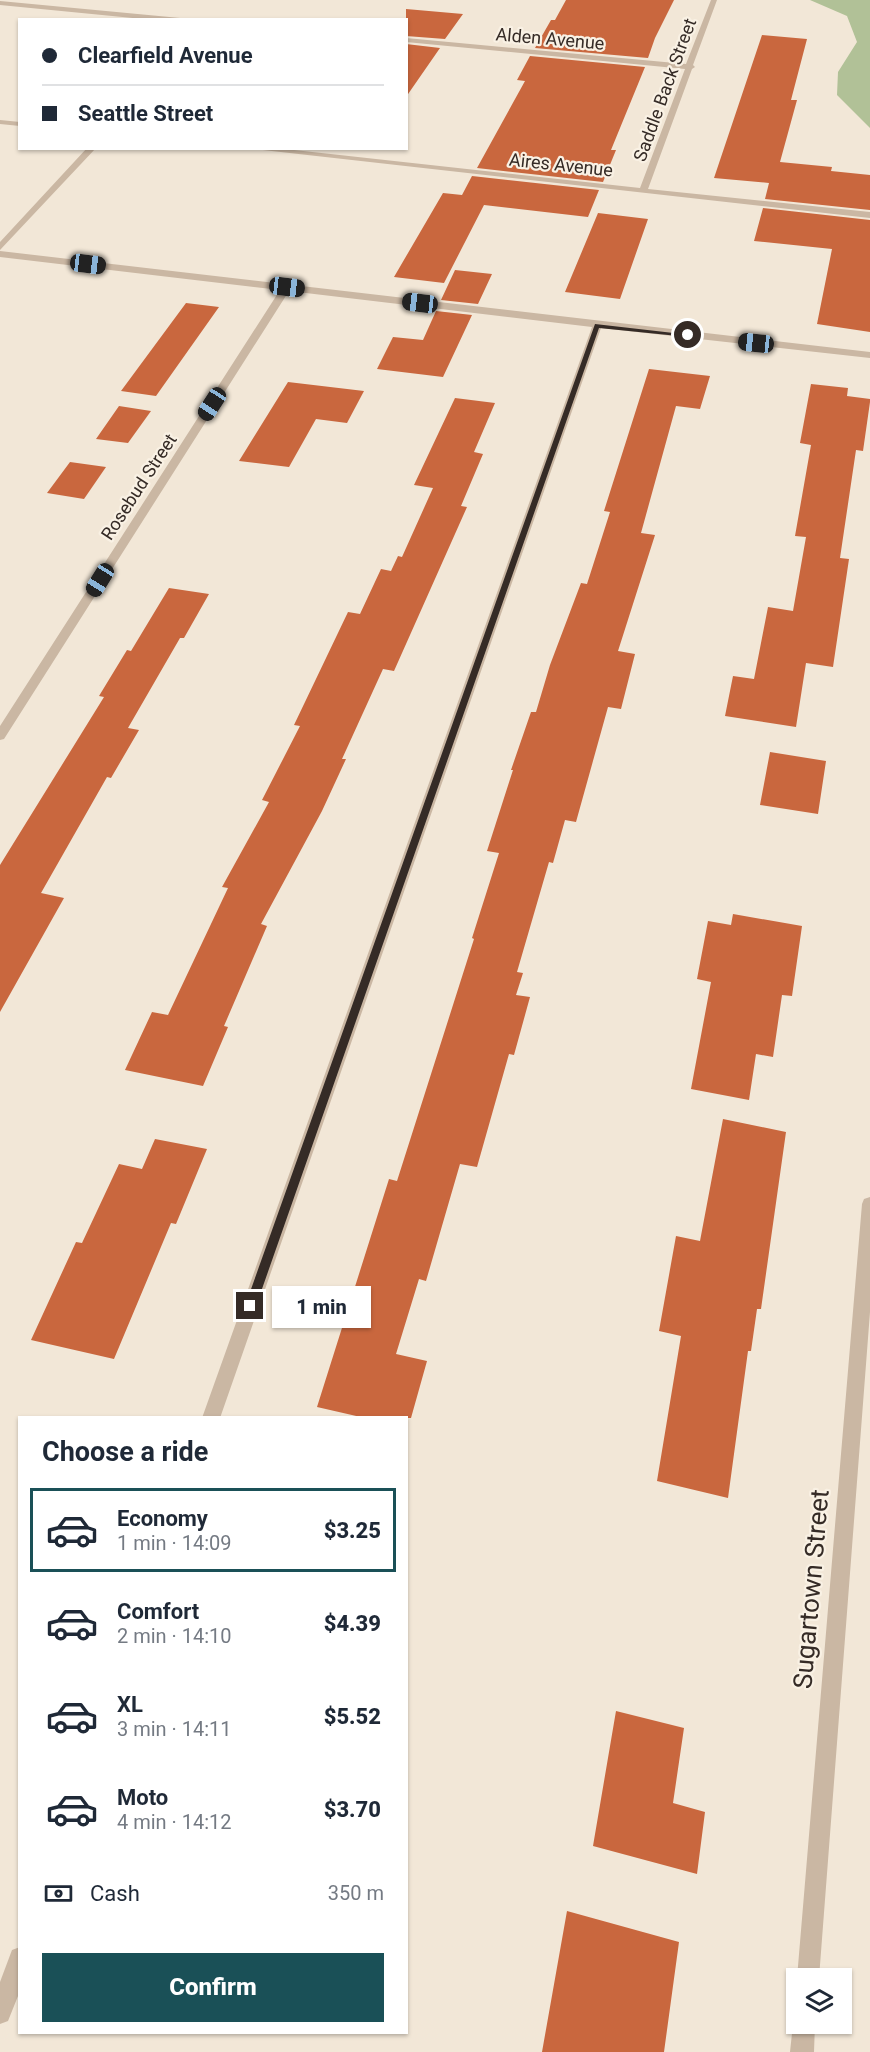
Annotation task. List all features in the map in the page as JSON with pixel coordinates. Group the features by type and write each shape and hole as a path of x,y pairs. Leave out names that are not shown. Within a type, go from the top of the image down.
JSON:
{"street":[{"name":"Saddle Back Street","path":"643,190 691,67 714,0"},
{"path":"0,3 159,18"},
{"name":"Alden Avenue","path":"408,40 691,67"},
{"path":"0,122 18,124"},
{"path":"0,248 90,150"},
{"name":"Aires Avenue","path":"268,150 870,215"},
{"path":"0,254 597,326 870,355"},
{"name":"Rosebud Street","path":"0,736 287,287"},
{"path":"212,1416 597,326"},
{"name":"Sugartown Street","path":"809,1968 870,1204"},
{"path":"0,2013 18,1964"},
{"path":"802,2052 803,2034"}],"green space":[{"path":"810,0 870,0 870,128 837,95 838,72 857,42 847,16"}],"building":[{"path":"566,0 674,0 648,58 535,48"},
{"path":"406,9 463,14 445,39 408,36 408,18 406,18"},
{"path":"762,35 807,39 791,100 797,100 780,162 832,167 831,171 870,175 870,210 765,199 769,183 714,178"},
{"path":"408,44 440,48 408,94"},
{"path":"530,56 645,67 611,150 616,150 603,182 477,168 525,81 517,80"},
{"path":"472,176 599,190 588,217 484,205 444,283 394,277 443,193 462,195"},
{"path":"763,208 870,220 870,332 817,324 832,249 754,241"},
{"path":"598,213 648,219 620,299 565,292"},
{"path":"455,270 492,274 478,304 441,300"},
{"path":"186,303 219,307 156,396 121,391"},
{"path":"436,311 472,315 443,377 377,369 393,337 423,340"},
{"path":"649,369 710,376 700,409 676,406 641,533 655,535 618,651 635,654 621,709 608,707 576,822 565,820 553,863 549,862 517,972 523,973 516,995 530,997 514,1055 509,1054 477,1167 460,1164 426,1281 419,1279 396,1354 427,1361 411,1418 408,1416 356,1416 317,1407 389,1179 397,1181 474,939 472,938 499,853 487,851 513,770 511,770 531,712 536,712 550,665 581,583 587,584 610,512 604,511"},
{"path":"288,382 364,391 347,423 316,419 289,467 239,461"},
{"path":"811,384 848,388 847,396 870,399 870,402 863,451 856,450 840,558 849,559 833,667 806,663 796,727 725,716 733,676 754,679 768,607 793,611 806,537 795,536 811,445 800,443"},
{"path":"455,398 495,403 474,452 483,454 461,506 467,507 394,671 383,669 342,759 346,759 322,811 261,924 267,926 224,1026 228,1027 203,1086 125,1070 152,1012 168,1015 228,888 222,887 269,802 262,800 300,726 294,725 348,612 360,614 381,569 391,571 398,556 402,557 433,488 414,485"},
{"path":"119,406 151,411 128,443 96,439"},
{"path":"70,462 106,467 84,499 47,493"},
{"path":"169,588 209,594 184,638 180,638 128,728 139,730 111,778 107,777 41,893 64,898 0,1012 0,865 104,697 99,696 127,650 131,651"},
{"path":"770,752 826,761 818,814 760,805"},
{"path":"733,914 802,926 792,996 782,995 773,1057 756,1054 749,1100 691,1089 711,982 697,979 708,921 731,925"},
{"path":"723,1119 786,1132 761,1309 757,1309 751,1351 748,1351 728,1498 657,1481 681,1336 659,1331 676,1236 700,1241"},
{"path":"155,1139 207,1149 176,1224 171,1223 114,1359 31,1340 76,1242 82,1243 119,1164 142,1169"},
{"path":"616,1711 684,1728 673,1803 705,1812 697,1874 593,1846"},
{"path":"567,1911 679,1942 664,2052 542,2052"}],"route":[{"path":"250,1306 597,326 688,335"}]}
